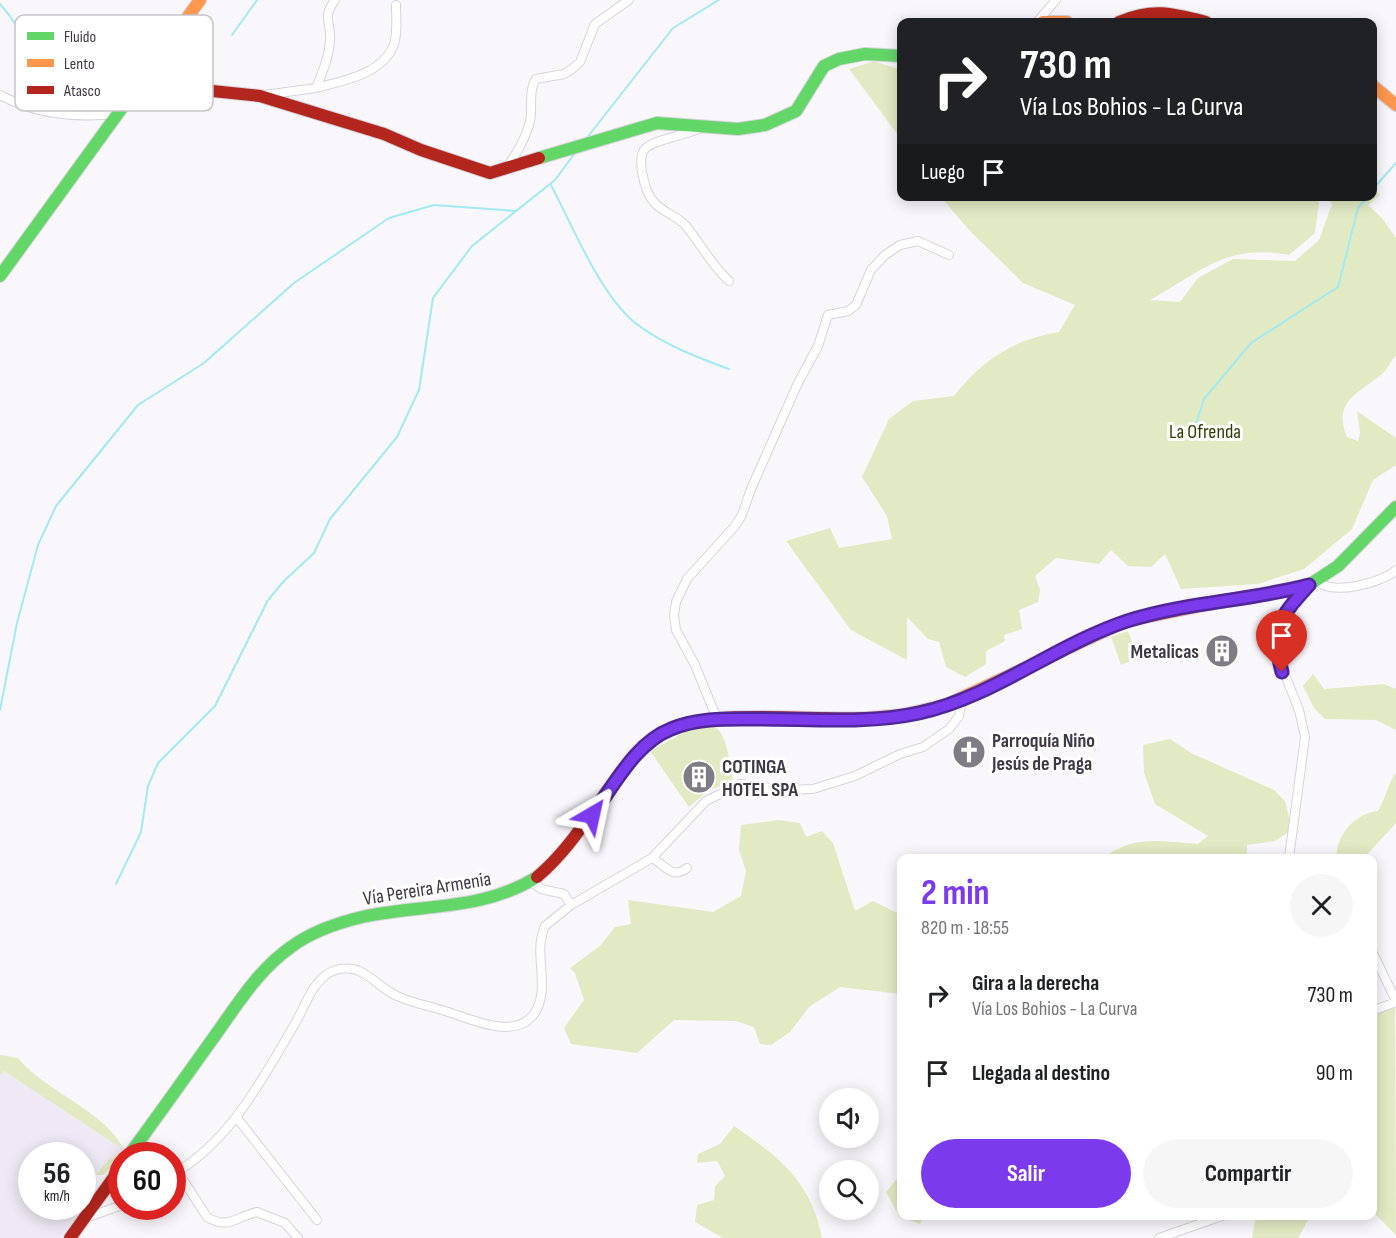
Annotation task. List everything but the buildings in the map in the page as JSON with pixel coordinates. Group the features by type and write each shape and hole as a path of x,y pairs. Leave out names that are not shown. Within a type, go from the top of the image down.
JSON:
{"main road":[{"path":"189,15 200,0"},
{"path":"1129,18 1143,12 1158,10 1190,18"},
{"path":"213,91 260,96 384,134 490,173 633,128 657,123 738,129 765,125 796,111 824,66 839,59 865,54 897,56"},
{"path":"1377,89 1396,105"},
{"path":"0,276 117,111"},
{"name":"Vía Pereira Armenia","path":"138,1142 252,984 291,946 323,929 350,921 490,899 532,882 555,864 569,848 627,767 650,742 674,727 717,719 882,718 921,713 962,699 1126,621 1161,612 1285,591 1313,583 1349,556 1396,507"},
{"path":"96,1202 108,1185"},
{"path":"70,1238 83,1220"}],"street":[{"path":"316,88 331,39 326,18 334,0"},
{"path":"504,169 520,150 530,122 532,85 536,79 564,74 572,69 580,62 594,24 628,0"},
{"path":"1040,18 1056,0"},
{"path":"260,96 316,88 351,79 382,63 394,46 396,5"},
{"path":"0,95 15,103"},
{"path":"38,111 79,116 115,114"},
{"path":"704,125 692,134 650,143 640,154 640,163 651,200 685,225 717,270 729,281"},
{"path":"717,719 695,665 676,630 674,615 679,592 687,579 735,526 742,515 750,489 818,346 828,315 848,311 856,305 872,270 885,255 900,245 918,241 949,255"},
{"path":"1290,854 1305,737 1299,710 1279,660 1280,619 1313,583 1326,587 1344,587 1376,583 1396,570"},
{"path":"186,1165 221,1137 237,1118 315,986 329,972 347,968 360,971 398,996 483,1024 510,1026 532,1016 541,1003 542,932 550,920 571,905 652,858 706,801 740,784 785,790 813,789 855,776 900,754 923,747 949,729 959,716 962,699"},
{"path":"652,858 672,872 682,873 687,868"},
{"path":"532,882 541,889 564,894 571,905"},
{"path":"1377,961 1396,1001 1377,1009"},
{"path":"237,1118 317,1220"},
{"path":"186,1189 207,1217 212,1220 228,1224 245,1215 257,1212 285,1223 298,1238"},
{"path":"1158,1238 1210,1220"}],"shaded area":[{"path":"4,1071 112,1142 108,1142 108,1161 96,1174 96,1142 18,1142 18,1220 74,1220 61,1238 0,1238 0,1076"}],"green space":[{"path":"874,61 897,69 897,134 849,69"},
{"name":"La Ofrenda","path":"944,201 1318,201 1315,233 1289,255 1267,252 1248,253 1215,262 1150,300 1180,302 1198,278 1233,259 1295,261 1319,240 1332,204 1330,201 1373,201 1368,205 1382,218 1396,238 1396,356 1385,371 1351,398 1343,414 1343,424 1347,437 1358,441 1360,433 1357,411 1396,438 1396,465 1373,480 1352,529 1304,569 1258,584 1181,589 1165,554 1151,567 1128,566 1111,550 1099,564 1056,558 1035,576 1040,590 1038,602 1019,610 1022,629 1004,635 1005,641 986,651 986,664 965,677 946,667 939,642 928,639 907,617 907,660 851,630 786,541 830,528 839,548 892,539 887,516 862,477 889,419 913,401 954,396 976,372 1000,353 1028,340 1059,332 1075,305 1023,283 969,230"},
{"path":"1128,631 1138,658 1121,665 1111,637"},
{"path":"1313,674 1324,689 1384,684 1396,689 1396,730 1376,720 1325,719 1314,708 1303,686"},
{"path":"696,726 713,726 723,736 733,782 709,790 689,807 650,751"},
{"path":"1170,739 1191,753 1274,790 1285,801 1292,830 1275,841 1247,845 1247,854 1109,854 1138,842 1198,844 1208,836 1155,804 1144,773 1143,745"},
{"path":"1396,773 1396,823 1368,854 1337,854 1339,841 1349,827 1362,816 1378,811"},
{"path":"778,820 800,823 806,837 822,831 833,843 855,911 873,901 897,913 897,994 840,987 809,1007 790,1032 771,1045 760,1044 754,1027 736,1021 674,1020 637,1053 571,1044 564,1028 584,1000 575,973 570,968 600,946 615,927 631,924 628,900 713,912 741,896 746,871 739,850 741,825"},
{"path":"1395,1006 1396,1235 1377,1216 1377,1014"},
{"path":"0,1055 18,1058 43,1081 89,1112 119,1142 112,1142 4,1071 0,1076"},
{"path":"734,1126 779,1160 791,1172 810,1201 822,1238 723,1238 695,1222 697,1205 714,1200 715,1186 725,1176 717,1161 697,1163 698,1154 720,1144"},
{"path":"108,1161 108,1170 103,1175 96,1175"},
{"path":"897,1179 897,1212 886,1192"},
{"path":"910,1220 922,1220 920,1224"},
{"path":"1255,1220 1308,1220 1298,1238 1252,1238"}],"waterway":[{"path":"232,35 257,0"},
{"path":"586,139 673,28 719,0"},
{"path":"0,4 15,24"},
{"path":"116,884 141,832 148,786 158,763 215,706 268,600 283,582 314,553 330,519 397,437 419,390 433,298 472,246 555,180 575,153"},
{"path":"1377,184 1396,163"},
{"path":"551,185 598,277 622,310 645,330 668,343 729,369"},
{"path":"1191,439 1204,399 1251,343 1338,287 1358,208 1364,201"},
{"path":"0,710 17,623 38,545 56,506 138,405 204,363 294,283 389,218 434,205 516,211"}],"traffic: fast":[{"path":"539,158 657,123 738,129 765,125 796,111 824,66 839,59 865,54 897,56"},
{"path":"0,276 120,111"},
{"path":"1219,602 1309,585 1338,566 1396,507"},
{"path":"138,1142 249,989 268,966 299,942 353,919 474,901 495,896 537,877"}],"traffic: slow":[{"path":"189,15 200,0"},
{"path":"1377,89 1396,105"},
{"path":"868,718 902,715 946,705 1126,621 1219,602"}],"traffic: jam":[{"path":"1131,18 1152,13 1190,18"},
{"path":"213,91 260,96 384,134 421,150 490,173 539,158"},
{"path":"537,877 562,853 629,763 647,745 668,730 719,718 868,718"},
{"path":"70,1238 108,1185"}],"place":[{"name":"Metalicas","path":"1222,651"},
{"name":"Parroquía Niño Jesús de Praga","path":"969,752"},
{"name":"COTINGA HOTEL SPA","path":"699,777"}],"route":[{"path":"592,815 644,747 656,736 674,727 717,719 866,719 921,713 978,692 1126,621 1161,612 1309,585 1280,619 1279,660 1282,672"}]}
